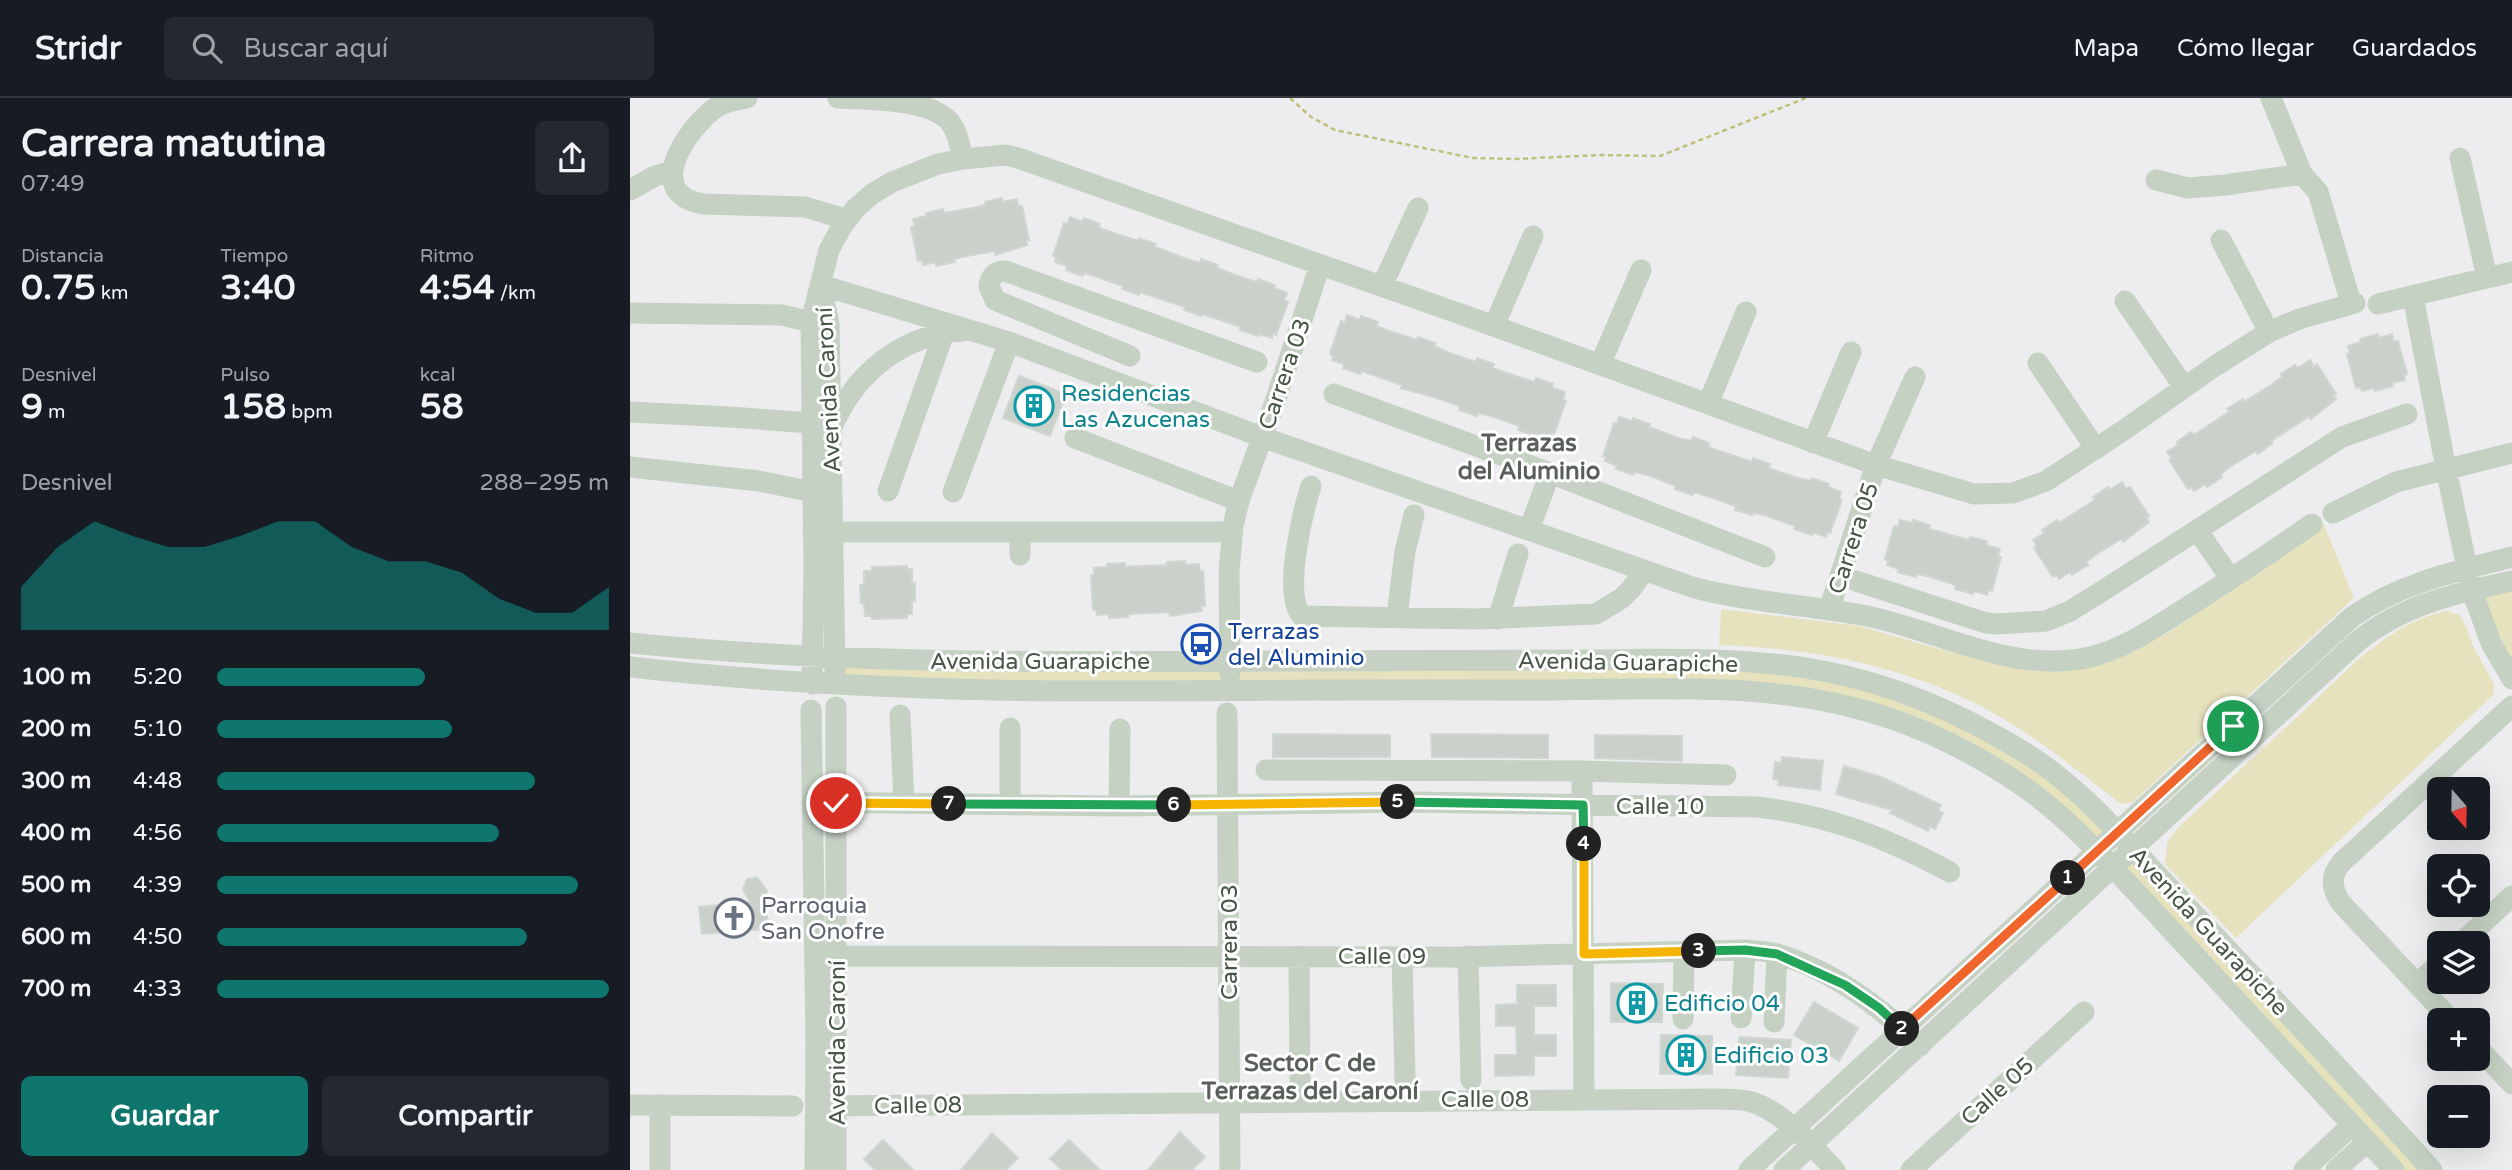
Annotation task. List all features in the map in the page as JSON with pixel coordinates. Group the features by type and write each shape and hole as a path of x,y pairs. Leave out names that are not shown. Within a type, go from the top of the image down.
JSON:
{"street":[{"path":"747,98 716,107 675,157 672,172 677,190 682,196 696,203 804,207 848,218"},
{"path":"838,98 895,101 935,110 952,125 963,159"},
{"path":"2271,98 2302,174 2318,192 2353,303 2299,319 2269,332 2046,481 2013,493 1974,494 1876,465 1382,286 1006,155 938,164 892,182 872,194 848,218 829,250 821,285 1009,342 1262,437 1715,593 1890,621 1986,652 2020,659 2069,660 2091,657 2136,638 2231,579 2312,524"},
{"path":"2460,158 2487,278"},
{"path":"630,190 655,176 672,172"},
{"path":"2156,180 2188,188 2302,174"},
{"path":"1382,286 1418,208"},
{"path":"1494,326 1533,236"},
{"path":"2221,240 2269,332"},
{"name":"Carrera 03","path":"1230,690 1229,571 1232,532 1239,501 1320,265"},
{"path":"1600,365 1641,270"},
{"path":"1130,356 995,300 989,290 990,280 996,273 1006,271 1257,362"},
{"path":"2378,304 2512,272"},
{"name":"Avenida Caroní","path":"821,285 811,321 822,426 824,532 836,659 834,685"},
{"name":"Avenida Caroní","path":"812,684 824,532 813,492 822,426 829,323 821,285"},
{"path":"2413,296 2472,591 2491,643 2512,679"},
{"path":"2125,301 2184,387"},
{"path":"1707,404 1746,312"},
{"path":"630,313 782,316 811,321"},
{"path":"1119,383 1143,321"},
{"path":"630,412 730,416 822,426 858,383 893,352 911,343 944,333 971,330"},
{"path":"888,491 944,333"},
{"path":"953,492 1009,342"},
{"path":"1813,443 1852,352"},
{"path":"2038,363 2096,449"},
{"name":"Carrera 05","path":"1829,610 1876,465 1915,377"},
{"path":"1334,394 1550,473 1765,557"},
{"path":"1856,581 1986,623 2036,622 2070,611 2342,437 2407,414"},
{"path":"1075,438 1239,501"},
{"path":"2333,513 2396,482 2512,453"},
{"path":"630,467 759,481 813,492"},
{"path":"1530,530 1550,473"},
{"path":"1311,485 1298,538 1294,599 1302,616 1498,619 1596,614 1632,588 1644,570"},
{"path":"1397,617 1401,575 1415,515"},
{"path":"2197,530 2231,579"},
{"path":"824,532 1232,532"},
{"path":"1020,533 1020,555"},
{"path":"1498,619 1518,554"},
{"path":"1749,1170 2352,617 2405,588 2512,557"},
{"path":"1784,1170 2368,634 2419,606 2512,581"},
{"name":"Avenida Guarapiche","path":"630,642 836,659 1020,662 1754,663 1818,670 1888,687 1959,715 2052,771 2074,789 2432,1170"},
{"name":"Avenida Guarapiche","path":"630,667 812,684 1002,691 1742,691 1825,701 1886,717 1975,757 2006,774 2046,803 2098,852 2394,1170"},
{"path":"2440,1008 2341,904 2334,890 2333,876 2343,862 2512,706"},
{"name":"Avenida Caroní","path":"836,707 836,1170"},
{"name":"Avenida Caroní","path":"811,710 815,1170"},
{"name":"Carrera 03","path":"1227,713 1230,1170"},
{"path":"900,715 904,803"},
{"path":"1010,728 1010,805"},
{"path":"1119,806 1120,729"},
{"path":"1266,770 1582,771 1726,775"},
{"path":"1409,771 1409,802"},
{"path":"1582,771 1584,1099"},
{"name":"Calle 10","path":"812,802 1119,806 1409,802 1757,807 1792,810 1850,825 1878,836 1950,873"},
{"path":"2474,931 2512,896"},
{"path":"1741,1018 1745,950"},
{"name":"Calle 09","path":"815,956 1468,956 1745,950 1777,954 1845,985 1879,1008 1920,1046"},
{"path":"1683,1019 1684,951"},
{"path":"1774,1022 1777,954"},
{"path":"1299,956 1300,1081"},
{"path":"1402,956 1405,1079"},
{"path":"1468,956 1471,1080"},
{"path":"2417,984 2427,975"},
{"name":"Calle 05","path":"1911,1170 2084,1012"},
{"path":"2490,1061 2512,1084"},
{"name":"Calle 08","path":"816,1106 1715,1099 1746,1101 1776,1114 1835,1170"},
{"path":"630,1105 793,1106"},
{"path":"660,1105 660,1170"},
{"path":"2304,1170 2352,1125"},
{"path":"2336,1170 2367,1142"}],"path":[{"path":"1290,98 1311,117 1335,130 1473,159 1516,159 1600,155 1660,156 1807,98"}],"shaded area":[{"path":"2323,523 2354,598 2133,802 2121,804 2028,734 1995,714 1930,684 1896,672 1826,656 1791,650 1719,645 1721,609 1859,626 1939,649 2033,671 2100,664 2168,633"},
{"path":"2512,581 2512,679 2472,591"},
{"path":"2447,611 2459,615 2466,626 2472,644 2494,684 2494,694 2236,938 2165,864 2167,843 2178,828 2372,649 2407,625"},
{"path":"836,659 1754,663 1959,715 2109,823 2098,852 2006,774 1825,701 834,685"},
{"path":"2134,850 2432,1170 2394,1170 2113,869"}],"building":[{"path":"1002,198 1003,202 1017,199 1018,206 1022,206 1029,240 1026,241 1027,245 995,255 995,251 954,259 955,262 936,266 936,262 923,265 922,260 918,261 911,227 915,226 913,219 943,209 944,213 985,205 985,202"},
{"path":"1070,217 1082,222 1084,218 1100,224 1099,228 1138,241 1139,238 1187,259 1200,263 1201,259 1241,277 1275,285 1274,288 1287,293 1284,300 1288,302 1276,335 1273,333 1272,338 1259,334 1258,336 1240,330 1241,327 1184,310 1185,307 1140,292 1139,295 1097,277 1084,273 1083,276 1066,270 1067,266 1055,262 1056,258 1053,256 1064,223 1067,225"},
{"path":"1347,315 1360,320 1361,316 1378,322 1376,326 1417,340 1418,337 1435,343 1434,346 1476,362 1477,358 1494,364 1492,368 1535,382 1536,378 1553,384 1552,388 1565,392 1563,399 1566,401 1554,434 1551,433 1550,437 1537,433 1536,436 1518,430 1520,426 1491,416 1478,413 1477,416 1459,410 1460,406 1401,388 1402,385 1362,371 1360,374 1343,368 1344,364 1332,360 1333,356 1330,354 1341,321 1345,323"},
{"path":"2378,334 2379,338 2392,334 2394,342 2398,341 2407,374 2404,375 2405,380 2392,383 2393,386 2362,391 2360,387 2356,388 2347,354 2350,353 2348,346"},
{"path":"2310,360 2314,367 2317,364 2336,394 2333,395 2336,399 2311,419 2308,417 2271,441 2273,443 2258,454 2256,451 2231,466 2221,474 2222,477 2207,487 2205,484 2194,491 2191,487 2188,489 2169,460 2172,458 2167,452 2191,432 2194,435 2230,411 2227,409 2271,385 2282,377 2281,374"},
{"name":"Residencias Las Azucenas","path":"1019,376 1066,394 1050,436 1003,418"},
{"path":"1619,417 1632,421 1633,418 1650,424 1649,427 1678,438 1691,441 1693,437 1709,443 1708,447 1752,462 1753,458 1770,464 1768,468 1798,478 1811,481 1812,478 1829,484 1828,487 1841,492 1839,499 1842,500 1830,533 1827,532 1826,537 1813,532 1812,535 1767,516 1735,510 1736,506 1675,489 1676,486 1648,475 1634,472 1633,475 1616,469 1617,466 1605,461 1606,457 1603,456 1614,423 1617,424"},
{"path":"2122,482 2126,489 2130,487 2149,516 2146,517 2149,522 2123,542 2121,539 2097,554 2086,562 2088,565 2072,575 2070,572 2059,579 2057,575 2053,577 2034,548 2037,546 2033,540 2057,520 2059,523 2095,500 2093,497 2108,487 2110,490"},
{"path":"1900,520 1913,523 1913,520 1930,525 1929,529 1969,540 1970,537 1987,541 1986,545 2000,549 1998,556 2001,557 1992,591 1988,590 1987,595 1974,591 1973,594 1955,589 1956,585 1931,577 1917,574 1916,577 1898,572 1899,569 1887,565 1888,561 1885,559 1894,526 1898,527"},
{"path":"1185,561 1185,565 1199,564 1200,572 1203,571 1205,606 1201,606 1202,611 1170,616 1169,612 1109,618 1109,614 1097,615 1096,610 1093,610 1091,575 1094,575 1094,568 1107,567 1107,564 1125,563 1125,567 1167,565 1167,562"},
{"path":"907,566 907,569 912,569 912,583 915,583 912,614 907,614 907,618 872,619 872,616 865,616 860,585 864,585 864,571 872,571 872,567"},
{"path":"1273,734 1390,735 1390,757 1273,757"},
{"path":"1431,734 1548,735 1548,758 1432,757"},
{"path":"1595,735 1682,736 1682,761 1595,758"},
{"path":"1782,757 1823,761 1820,790 1778,785 1779,780 1773,779 1775,762 1781,763"},
{"path":"1844,766 1881,777 1941,805 1938,810 1943,813 1935,829 1930,826 1928,831 1890,813 1892,810 1836,794"},
{"name":"Parroquia San Onofre","path":"757,877 767,891 765,895 768,929 702,934 699,907 750,902 743,889 747,879"},
{"name":"Edificio 04","path":"1611,983 1663,984 1662,1022 1611,1022"},
{"path":"1517,985 1556,985 1556,1006 1534,1006 1534,1035 1556,1035 1556,1056 1534,1056 1534,1075 1495,1076 1495,1055 1517,1055 1516,1026 1496,1026 1496,1005 1517,1004"},
{"path":"1814,1002 1858,1028 1839,1061 1794,1035"},
{"name":"Edificio 03","path":"1661,1035 1712,1036 1712,1074 1660,1074"},
{"path":"1739,1037 1791,1040 1788,1078 1736,1075"},
{"path":"1180,1132 1205,1157 1192,1170 1148,1170"},
{"path":"992,1133 1018,1158 1006,1170 961,1170"},
{"path":"883,1140 913,1170 875,1170 864,1159"},
{"path":"1069,1140 1100,1170 1062,1170 1050,1159"}],"place":[{"name":"Residencias Las Azucenas","path":"1034,406"},
{"name":"Terrazas del Aluminio","path":"1201,644"},
{"name":"Parroquia San Onofre","path":"734,918"},
{"name":"Edificio 04","path":"1637,1003"},
{"name":"Edificio 03","path":"1686,1055"}],"district":[{"name":"Terrazas del Aluminio","path":"1529,457"},
{"name":"Sector C de Terrazas del Caroní","path":"1310,1077"}],"route":[{"path":"836,803 1119,806 1409,802 1583,805 1584,954 1745,950 1777,954 1845,985 1879,1008 1902,1029 2233,726"}]}
